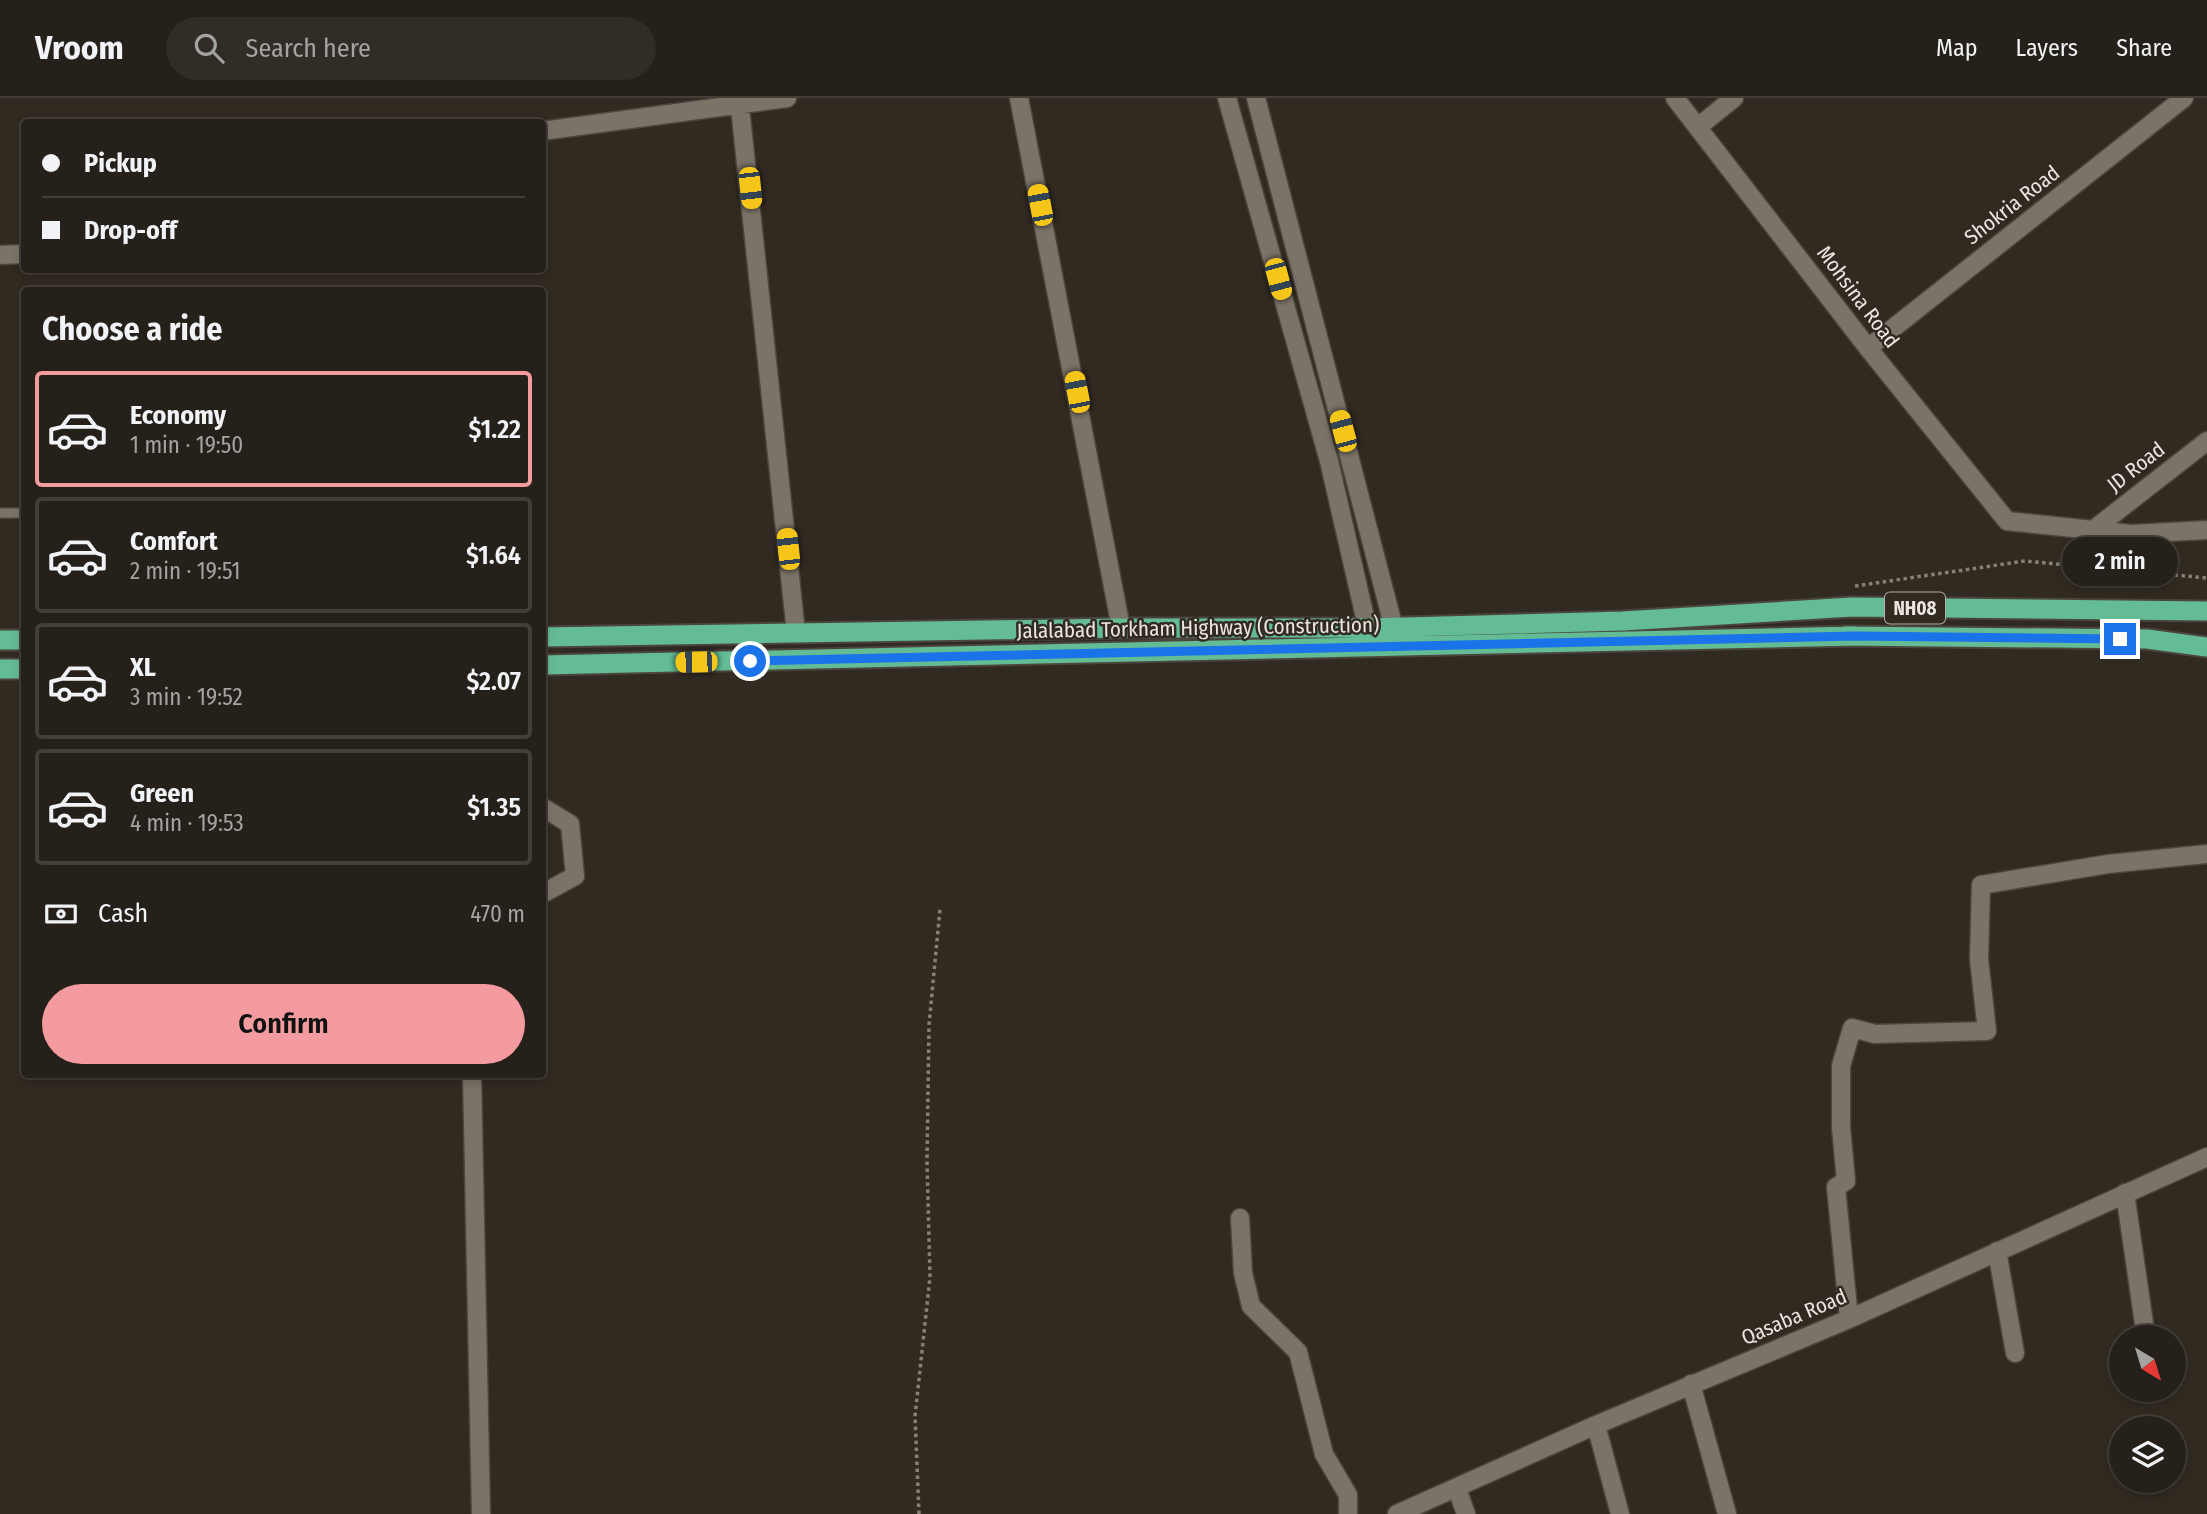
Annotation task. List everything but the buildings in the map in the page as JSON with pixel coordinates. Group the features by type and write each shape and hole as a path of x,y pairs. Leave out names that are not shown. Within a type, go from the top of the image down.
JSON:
{"highway":[{"name":"NH08","path":"546,637 1121,628 1368,628 1396,637 1852,607 2207,611"},
{"name":"NH08","path":"1623,621 1855,636 2147,639 2207,647"},
{"path":"642,635 642,663"},
{"name":"Jalalabad Torkham Highway (Construction)","path":"546,665 1372,647 1396,637 1855,636"},
{"path":"0,640 21,640"},
{"path":"0,669 21,669"}],"street":[{"path":"546,130 740,101 787,98"},
{"path":"1019,98 1121,628"},
{"path":"1227,98 1329,461 1372,647"},
{"path":"1256,98 1396,637"},
{"name":"Mohsina Road","path":"1675,98 1868,348 2007,521 2093,530"},
{"path":"1698,127 1734,98"},
{"name":"Shokria Road","path":"1868,348 2184,98"},
{"path":"740,101 796,633"},
{"path":"0,255 21,254"},
{"name":"JD Road","path":"2093,530 2207,441"},
{"path":"2093,530 2131,534 2207,530"},
{"path":"1353,564 1377,559"},
{"path":"546,809 570,824 576,876 546,892"},
{"path":"1849,1319 1836,1187 1846,1181 1841,1127 1841,1066 1848,1028 1875,1034 1987,1031 1979,960 1981,886 2108,864 2207,854"},
{"path":"472,1078 481,1514"},
{"name":"Qasaba Road","path":"1397,1514 1691,1384 1849,1319 2207,1157"},
{"path":"2124,1193 2144,1325"},
{"path":"1240,1217 1243,1273 1251,1306 1298,1352 1324,1454 1348,1495 1348,1514"},
{"path":"1997,1251 2015,1353"},
{"path":"1691,1384 1727,1514"},
{"path":"1596,1425 1620,1514"},
{"path":"1457,1489 1466,1514"}],"lane":[{"path":"0,513 21,513"}],"path":[{"path":"1850,587 2025,561 2207,578"},
{"path":"919,1514 915,1416 930,1277 926,1161 929,1039 940,909"}],"route":[{"path":"750,661 1855,636 2120,639"}]}
